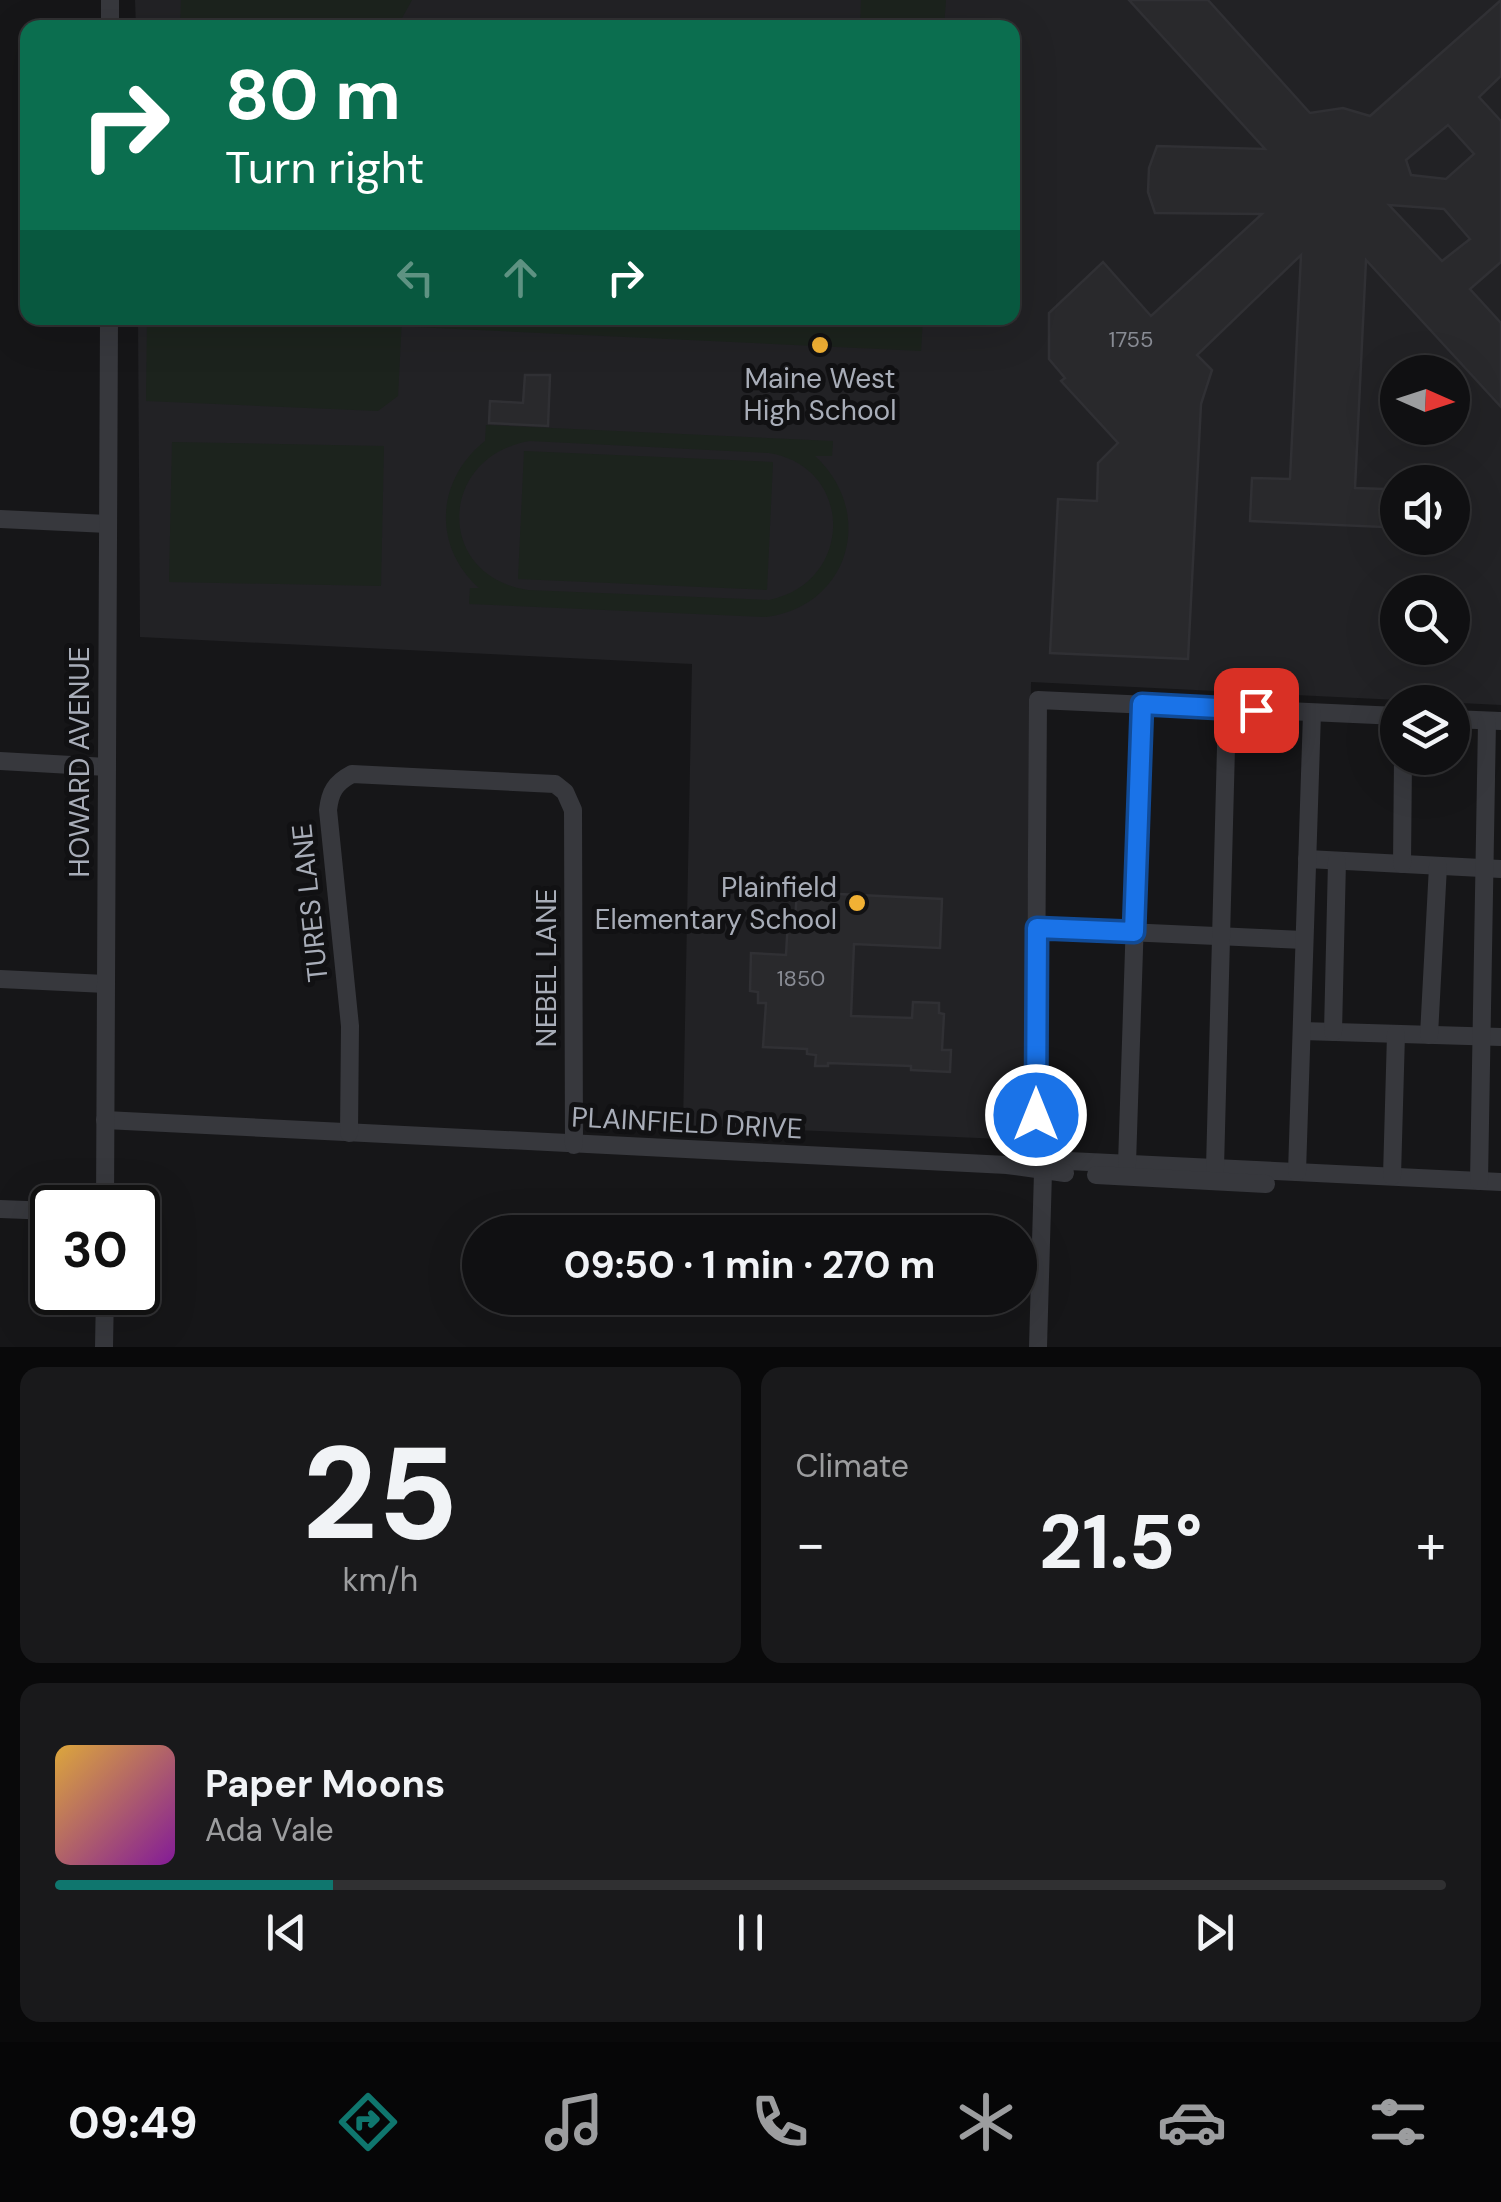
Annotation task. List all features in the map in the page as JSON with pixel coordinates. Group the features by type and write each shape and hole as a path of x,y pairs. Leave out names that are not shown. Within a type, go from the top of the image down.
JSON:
{"street":[{"name":"HOWARD AVENUE","path":"105,1185 109,325"},
{"path":"0,519 108,524"},
{"path":"1380,715 1038,700 1036,1152 1048,1160 1501,1182"},
{"path":"1127,1164 1142,704"},
{"path":"1215,1168 1228,709"},
{"path":"1297,1172 1312,712"},
{"path":"1479,1180 1481,1036 1493,868 1494,721"},
{"path":"0,761 107,767"},
{"name":"TURES LANE","path":"349,1133 350,1026 328,810 338,781 352,774 555,784 566,792"},
{"path":"1402,864 1404,775"},
{"name":"NEBEL LANE","path":"566,792 573,810 574,1145"},
{"path":"1307,860 1493,868"},
{"path":"1333,1032 1337,861"},
{"path":"1429,1035 1438,866"},
{"path":"1037,928 1304,940"},
{"path":"0,980 106,984"},
{"path":"1302,1031 1501,1037"},
{"path":"1392,1176 1396,1034"},
{"name":"PLAINFIELD DRIVE","path":"105,1120 1007,1165 1044,1172 1266,1184"},
{"path":"1038,1347 1044,1172"},
{"path":"0,1209 30,1211"},
{"path":"104,1315 104,1347"}],"shaded area":[{"name":"Maine West High School","path":"135,0 1501,0 1501,705 1470,703 1470,685 1380,685 1380,699 1031,682 1024,1140 683,1125 692,664 140,637 138,325 1020,325 1020,20 136,20"},
{"path":"181,0 412,0 401,20 180,20"},
{"path":"861,0 946,0 945,20 860,20"},
{"path":"147,325 402,325 398,396 378,411 146,401"},
{"path":"415,325 923,325 921,351"},
{"path":"486,425 833,441 832,456 815,456 834,479 845,503 845,553 835,576 818,595 795,609 766,617 469,604 470,588 479,588 453,553 446,513 457,475 485,441","holes":["530,441 769,453 797,463 817,479 829,501 833,525 829,550 817,572 797,589 769,600 528,590 497,580 476,563 463,541 459,516 464,491 478,469 500,451"]},
{"path":"172,442 384,446 381,586 169,582"},
{"path":"524,451 773,462 767,590 518,579"}],"building":[{"path":"1129,0 1208,0 1310,113 1343,108 1370,116 1501,0 1501,76 1479,97 1501,121 1501,262 1470,289 1501,323 1501,407 1470,373 1470,355 1453,355 1366,260 1355,488 1380,489 1380,527 1250,521 1252,478 1290,479 1301,255 1197,355 1212,370 1201,404 1188,659 1050,653 1058,499 1097,501 1098,463 1118,443 1061,381 1065,378 1049,359 1049,313 1103,262 1151,316 1262,214 1155,213 1148,192 1149,168 1157,146 1265,149","holes":["1448,125 1474,154 1446,179 1411,175 1406,160","1389,205 1444,209 1470,239 1442,261"]},
{"path":"525,375 550,375 548,426 489,423 490,401 523,403"},
{"path":"797,892 942,899 940,948 854,944 851,1016 912,1018 913,1002 939,1003 939,1013 944,1014 942,1050 951,1050 950,1072 911,1070 911,1066 815,1066 816,1055 807,1054 807,1049 763,1047 766,1003 758,1003 758,992 750,991 751,953 786,955 788,920 795,920"}],"place":[{"name":"Maine West High School","path":"820,345"},
{"name":"Plainfield Elementary School","path":"857,903"}],"route":[{"path":"1036,1115 1037,928 1134,932 1142,704 1256,710"}]}
